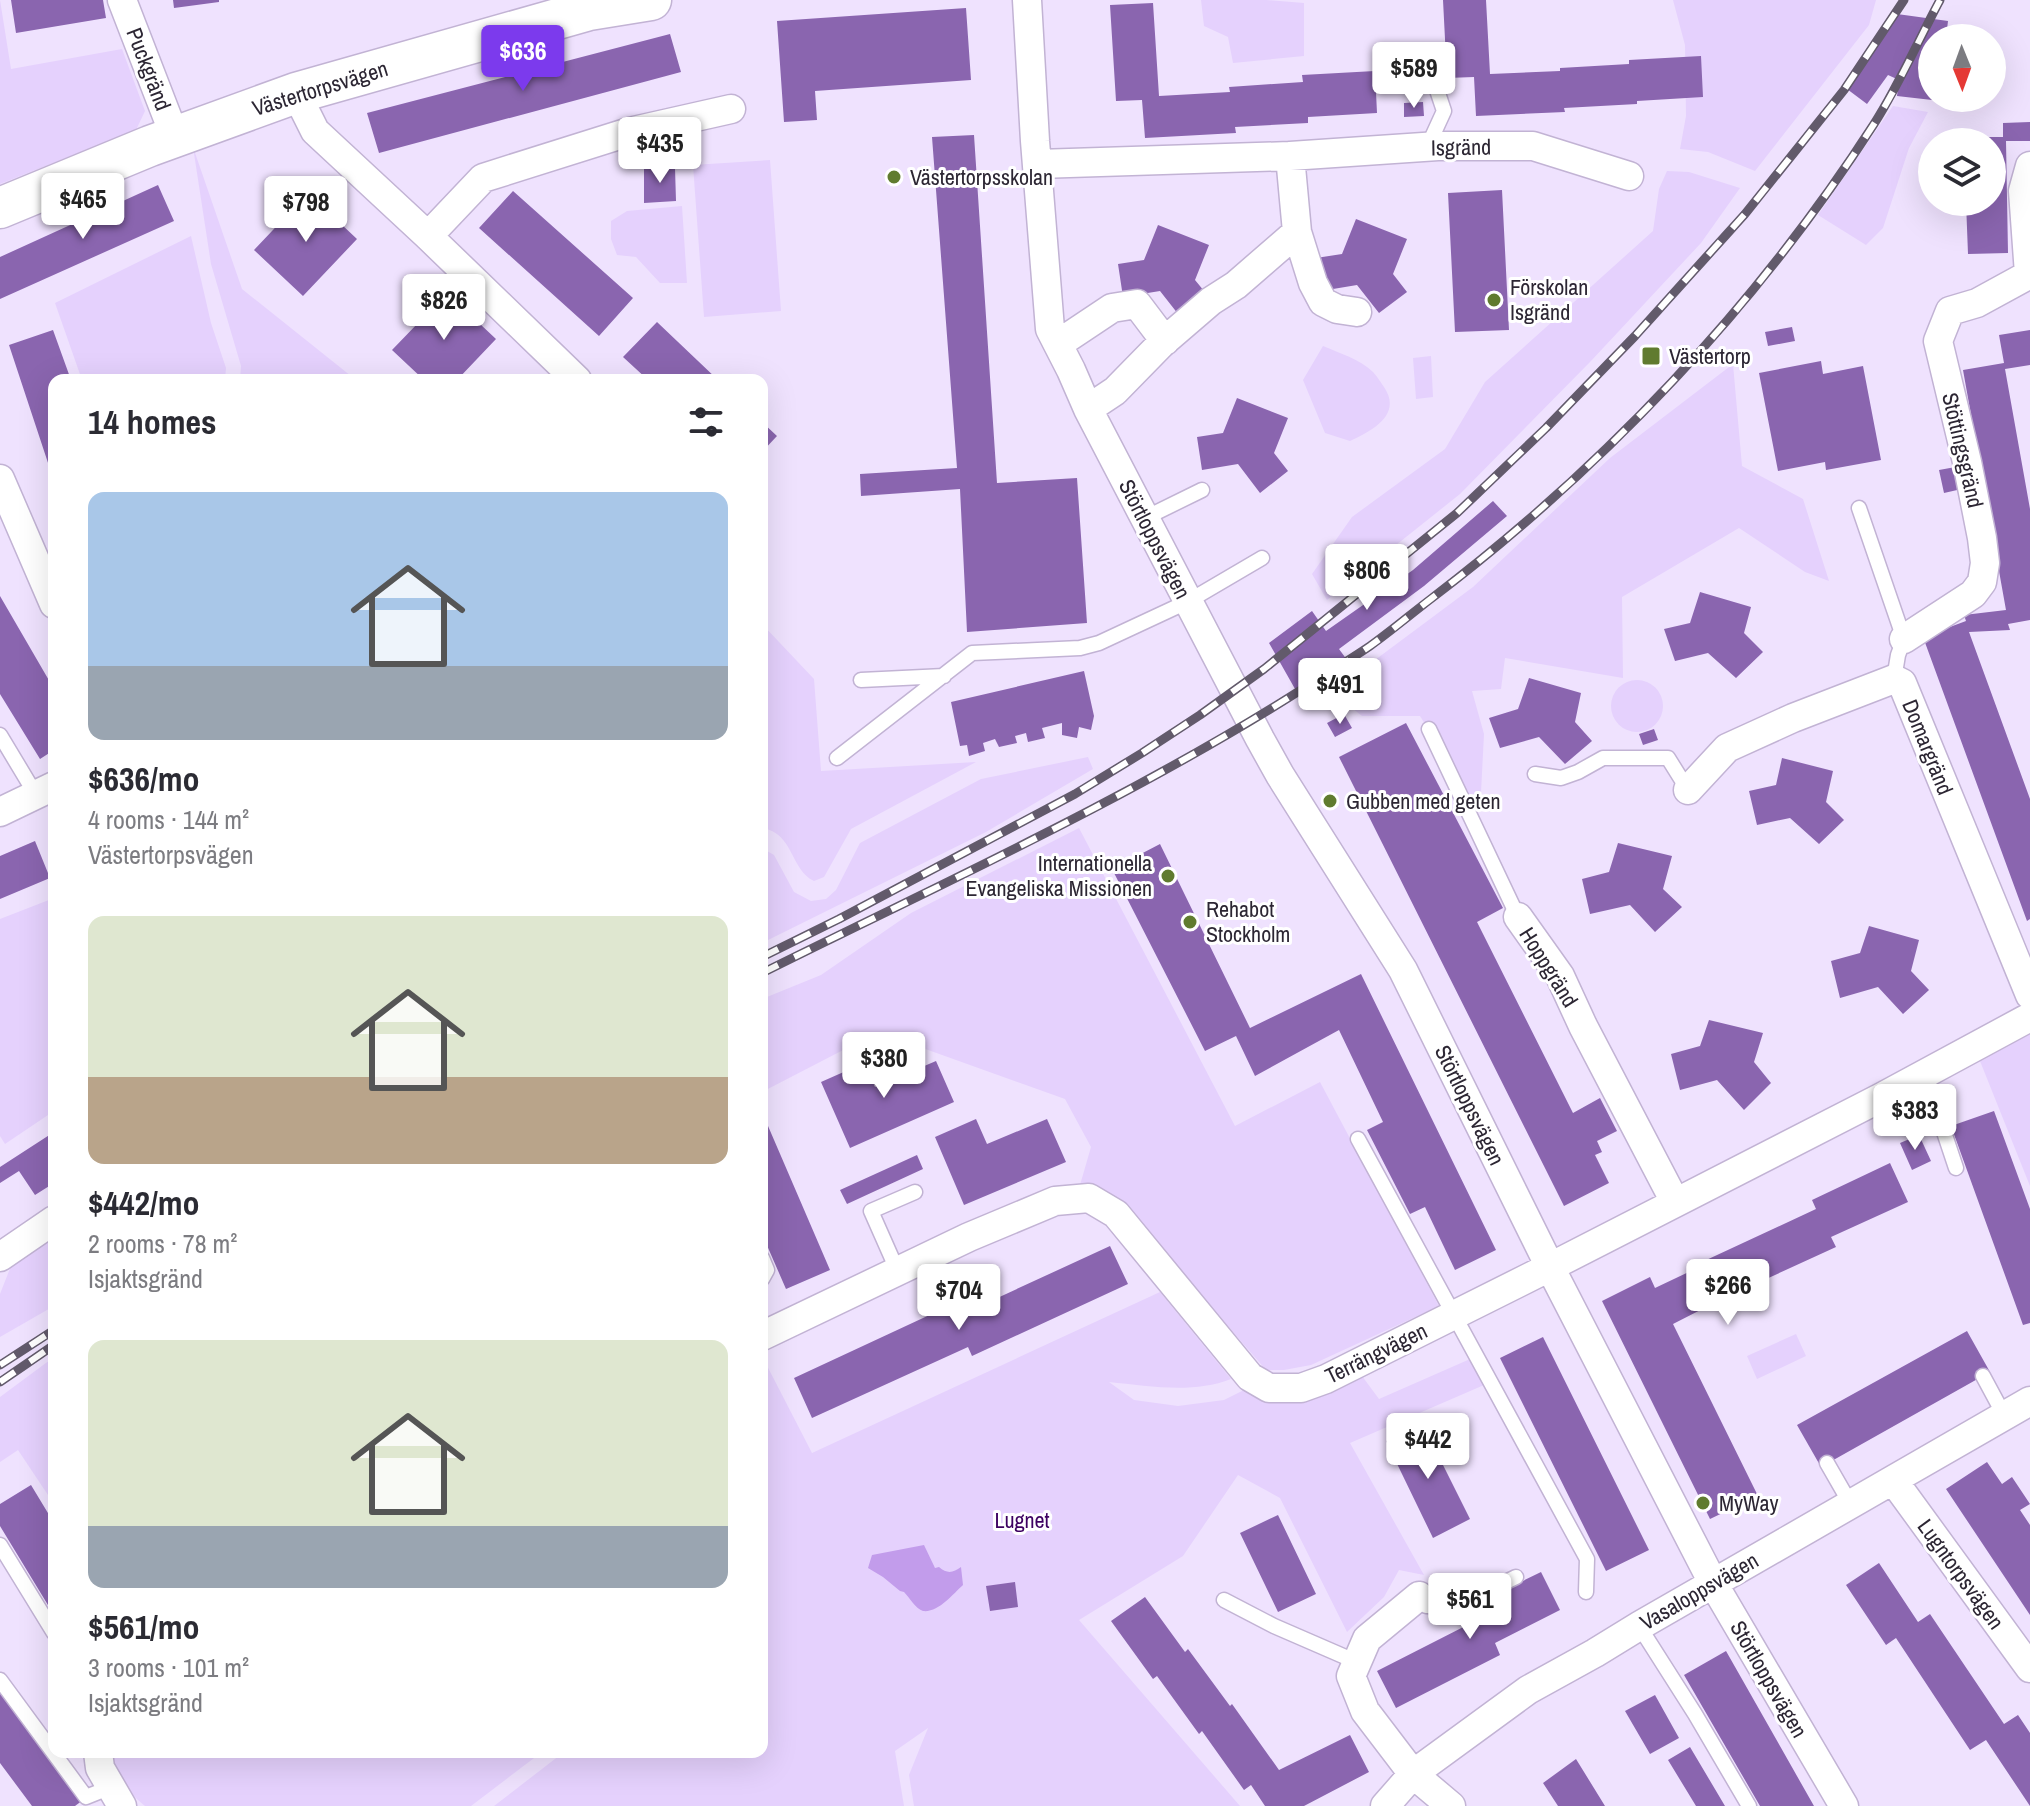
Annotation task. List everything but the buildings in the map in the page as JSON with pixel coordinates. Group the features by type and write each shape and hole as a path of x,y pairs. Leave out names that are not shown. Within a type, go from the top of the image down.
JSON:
{"street":[{"name":"Puckgränd","path":"122,0 175,137"},
{"name":"Västertorpsvägen","path":"0,208 175,137 296,93 589,10 651,0"},
{"name":"Störtloppsvägen","path":"1027,0 1050,329 1187,602 1280,775 1403,970 1550,1267 1713,1583 1844,1806"},
{"path":"296,93 315,131 571,374"},
{"path":"428,236 483,178 629,132 731,109"},
{"name":"Isgränd","path":"1038,164 1290,156 1438,146 1533,146 1629,176"},
{"path":"1290,156 1297,232 1313,283 1323,302 1337,309 1357,312"},
{"name":"Stöttingsgränd","path":"1904,639 1973,594 1982,582 1985,563 1982,538 1938,341 1950,311 1977,303 2030,274 2023,191 2030,166"},
{"path":"1088,409 1115,391 1165,341 1297,232"},
{"path":"1058,344 1112,308 1137,304 1165,341"},
{"path":"0,479 48,590"},
{"name":"Domargränd","path":"1688,790 1727,748 1793,718 1894,679 1902,683 2030,995"},
{"path":"0,812 45,791"},
{"name":"Hoppgränd","path":"1518,917 1560,976 1675,1202"},
{"name":"Terrängvägen","path":"768,1333 969,1237 1055,1201 1089,1198 1116,1214 1250,1377 1269,1388 1301,1388 1326,1379 1550,1267 2030,1017"},
{"path":"0,1257 48,1224"},
{"name":"Vasaloppsvägen","path":"1385,1806 1413,1774 1528,1690 2030,1401"},
{"name":"Lugntorpsvägen","path":"1893,1480 2030,1668"},
{"path":"1423,1601 1367,1639 1351,1676 1365,1711 1413,1774 1451,1806"},
{"path":"99,1758 100,1768 116,1796"}],"lane":[{"path":"1435,84 1444,111 1433,135 1438,146"},
{"path":"1145,518 1202,490"},
{"path":"1859,508 1904,639 1894,679"},
{"path":"837,758 972,653 1080,648 1099,643 1187,602 1262,558"},
{"path":"861,680 945,675"},
{"name":"Hoppgränd","path":"1429,729 1518,917"},
{"path":"0,735 45,791"},
{"path":"1535,774 1561,778 1603,758 1668,758 1688,790"},
{"path":"1924,1074 1940,1108 1943,1129 1956,1168"},
{"path":"1358,1139 1587,1559 1586,1592"},
{"path":"898,1272 871,1211 915,1192"},
{"path":"1983,1376 2004,1415"},
{"path":"1827,1463 1850,1503"},
{"path":"0,1545 48,1623"},
{"path":"1423,1601 1455,1607 1516,1577"},
{"path":"1224,1600 1274,1626 1357,1662"},
{"path":"1639,1626 1749,1806"},
{"path":"0,1680 48,1745"},
{"path":"57,1758 86,1797 116,1796"}],"green space":[{"path":"0,0 11,69 122,49 145,111 136,130 0,184"},
{"path":"1201,0 1304,3 1304,56 1233,63 1228,37 1204,26"},
{"path":"1673,0 1876,0 1869,25 1755,171 1708,152 1680,149 1686,116 1685,45"},
{"path":"1893,106 1928,112 1909,148 1883,228 1866,245 1818,215"},
{"path":"193,147 242,289 348,374 240,374 241,366 211,264"},
{"path":"770,160 781,311 704,317 693,165"},
{"path":"1667,171 1689,172 1740,188 1701,243 1460,494 1327,600 1312,574 1352,517 1445,449 1485,382 1653,231 1659,189"},
{"path":"682,206 687,283 660,283 636,257 617,255 611,239 611,221 627,211"},
{"path":"191,236 226,374 80,374 55,303"},
{"path":"1323,346 1368,367 1389,397 1390,406 1382,421 1350,441 1325,433 1303,380"},
{"path":"1431,356 1433,397 1416,399 1413,358"},
{"path":"1733,364 1742,466 1803,499 1829,581 1805,572 1739,528 1622,597 1623,678 1505,658 1501,689 1472,691 1484,734 1480,812 1420,716 1362,716 1332,692 1473,587 1610,458"},
{"path":"768,630 814,679 821,771 976,762 851,829 824,877 814,881 800,869 786,844 768,830"},
{"path":"1637,680 1655,688 1663,706 1655,724 1637,732 1619,724 1611,706 1619,688"},
{"path":"1088,757 1093,769 986,832 768,940 768,852 774,855 794,892 811,901 826,899 836,890 860,843 981,779"},
{"path":"1079,828 1235,1126 1320,1082 1439,1306 1311,1365 1266,1370 1120,1202 1080,1185 1091,1147 1065,1099 878,1032 768,1089 768,997 821,975 911,913"},
{"path":"48,900 48,1115 5,1144 0,1136 0,919"},
{"path":"2030,1032 2030,1186 1980,1061"},
{"path":"48,1241 48,1309 0,1337 0,1294 11,1266"},
{"name":"Lugnet","path":"1160,1292 1231,1379 1186,1388 1109,1382 1134,1400 1178,1406 1224,1400 1250,1387 1362,1376 1379,1399 1477,1356 1491,1382 1350,1443 1424,1575 1399,1570 1384,1597 1347,1632 1280,1498 1238,1475 1183,1556 1079,1620 1240,1806 914,1806 909,1775 928,1728 895,1751 904,1806 494,1806 556,1758 768,1758 768,1368 812,1453"},
{"path":"1796,1334 1806,1356 1757,1379 1747,1356"},
{"path":"48,1361 48,1495 18,1450 0,1462 0,1397"},
{"path":"112,1758 534,1758 471,1806 145,1806 132,1794"}],"shaded area":[{"path":"924,1545 935,1568 950,1572 961,1567 963,1585 940,1606 929,1611 923,1611 904,1592 868,1568 872,1555"}],"railway":[{"path":"768,954 1075,794 1142,753 1264,669 1457,513 1546,428 1635,336 1745,214 1844,90 1904,0"},
{"path":"768,970 1037,838 1239,728 1370,646 1496,548 1616,439 1728,320 1828,192 1874,124 1940,0"},
{"path":"0,1365 48,1334"},
{"path":"0,1382 48,1349"}],"place":[{"name":"Västertorpsskolan","path":"894,177"},
{"name":"Förskolan Isgränd","path":"1494,300"},
{"name":"Västertorp","path":"1651,356"},
{"name":"Gubben med geten","path":"1330,801"},
{"name":"Internationella Evangeliska Missionen","path":"1168,876"},
{"name":"Rehabot Stockholm","path":"1190,922"},
{"name":"MyWay","path":"1703,1503"}]}
